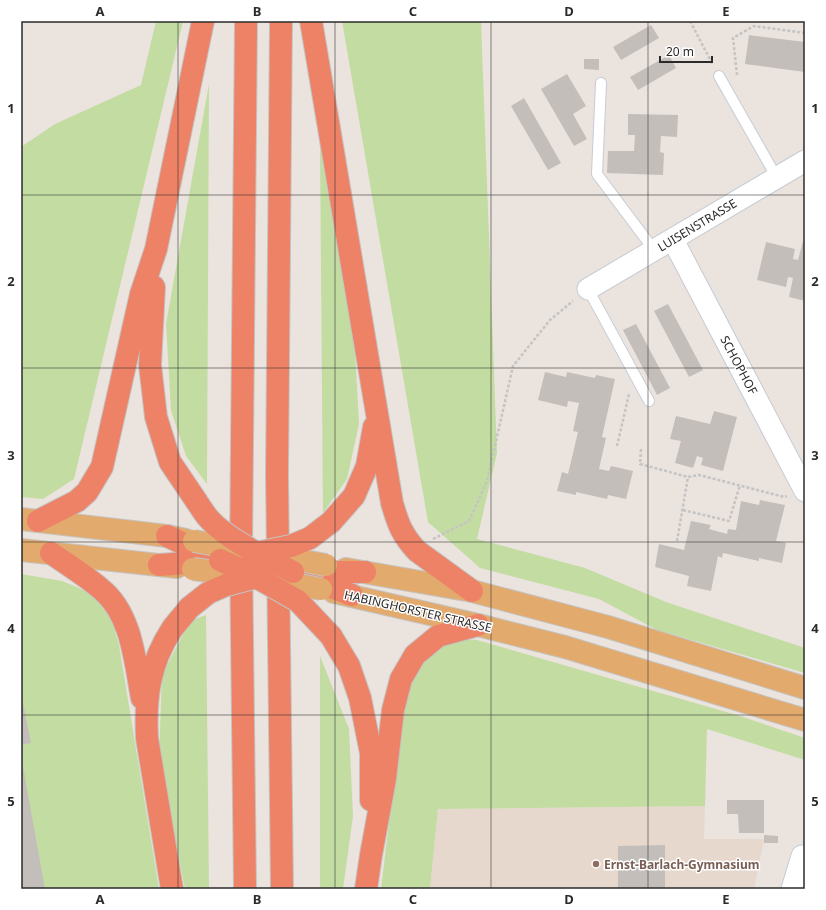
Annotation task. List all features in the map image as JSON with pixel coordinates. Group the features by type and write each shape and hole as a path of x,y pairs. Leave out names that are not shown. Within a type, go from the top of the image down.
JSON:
{"highway":[{"path":"30,520 77,501 87,492 102,466 141,294 156,249 203,21"},
{"path":"246,21 241,552 246,889"},
{"path":"281,21 277,475 282,889"},
{"path":"311,21 392,503 399,526 417,551 472,591"},
{"path":"156,249 150,365 156,417 170,462 210,520 257,553 293,572"},
{"path":"220,560 291,546 310,538 331,522 354,496 367,466 377,410"},
{"path":"51,553 102,589 118,608 128,629 146,714"},
{"path":"193,555 220,560 256,577 298,601 331,636 349,666 360,698 371,753 371,855"},
{"path":"172,889 147,738 146,714 149,682 156,657 172,629 189,608 208,593 226,585 256,577 293,572 323,577"},
{"path":"366,889 385,779 393,710 401,679 415,655 438,636 478,625"}],"main road":[{"name":"HABINGHORSTER STRASSE","path":"30,520 167,536 193,555 256,577 323,577 365,572 472,591 608,627 805,688"},
{"name":"HABINGHORSTER STRASSE","path":"21,550 159,565 193,555 257,553 323,577 352,595 565,647 805,720"}],"street":[{"name":"LUISENSTRASSE","path":"588,289 805,161"},
{"name":"SCHOPHOF","path":"673,240 798,493"},
{"path":"792,889 802,856 805,856"}],"lane":[{"path":"719,76 777,178"},
{"path":"601,83 597,174 654,250"},
{"path":"588,289 649,401"}],"path":[{"path":"690,21 719,76"},
{"path":"737,76 733,38 754,26 805,33"},
{"path":"428,541 469,521 487,482 514,366 550,320 588,289"},
{"path":"617,446 634,374"},
{"path":"641,450 640,464 688,477 699,474 784,497 798,493"},
{"path":"677,541 688,477"},
{"path":"683,510 729,521 740,485"}],"shaded area":[{"name":"Ernst-Barlach-Gymnasium","path":"705,806 704,839 764,839 754,889 430,889 438,809"}],"green space":[{"path":"156,21 183,21 74,479 43,499 21,497 21,147 55,124 141,85"},
{"path":"342,21 481,21 497,453 477,539 585,568 666,602 805,648 805,673 657,630 599,599 480,568 428,522"},
{"path":"209,84 207,484 186,456 171,410 166,324"},
{"path":"320,146 355,351 359,424 347,479 323,513"},
{"path":"21,574 62,581 79,588 96,598 111,618 119,645 159,889 21,889"},
{"path":"206,615 209,889 185,889 159,756 162,675 190,621"},
{"path":"462,639 477,640 740,716 805,738 805,760 707,729 705,806 438,809 430,889 381,889 403,708 414,673 427,656 439,647"},
{"path":"320,656 349,729 353,816 343,889 320,889"}],"building":[{"path":"651,25 659,38 621,60 613,47"},
{"path":"749,35 805,42 805,72 745,64"},
{"path":"669,55 676,68 638,90 630,77"},
{"path":"584,59 599,59 599,70 584,69"},
{"path":"567,74 586,106 573,114 587,139 574,146 541,89"},
{"path":"524,98 561,163 548,170 511,106"},
{"path":"628,114 678,115 677,137 661,136 660,152 664,153 663,175 607,173 608,151 634,151 635,135 628,135"},
{"path":"803,241 805,241 805,301 789,297 793,278 788,277 786,287 757,280 766,242 795,249 793,259 798,260"},
{"path":"668,304 703,370 689,377 654,311"},
{"path":"636,324 670,388 657,395 623,330"},
{"path":"545,372 566,377 567,372 595,378 596,375 615,379 602,437 606,438 599,469 609,471 611,466 633,471 626,499 608,495 607,499 576,492 576,495 557,491 562,472 568,474 578,432 573,431 579,403 568,401 567,407 538,400"},
{"path":"714,411 737,417 723,471 701,465 703,458 697,456 693,468 675,463 681,441 670,439 676,416 710,424"},
{"path":"760,500 785,505 776,541 786,543 782,563 759,558 759,561 723,553 722,558 718,556 711,591 687,586 689,576 655,567 659,544 684,550 691,521 711,525 709,529 727,534 728,529 736,530 741,501 759,505"},
{"path":"21,693 31,743 21,745"},
{"path":"22,761 45,889 21,889"},
{"path":"727,800 764,800 764,833 739,833 738,814 727,814"},
{"path":"764,835 778,836 778,843 764,843"},
{"path":"665,845 665,889 618,889 618,846"}],"place":[{"name":"Ernst-Barlach-Gymnasium","path":"596,864"}]}
